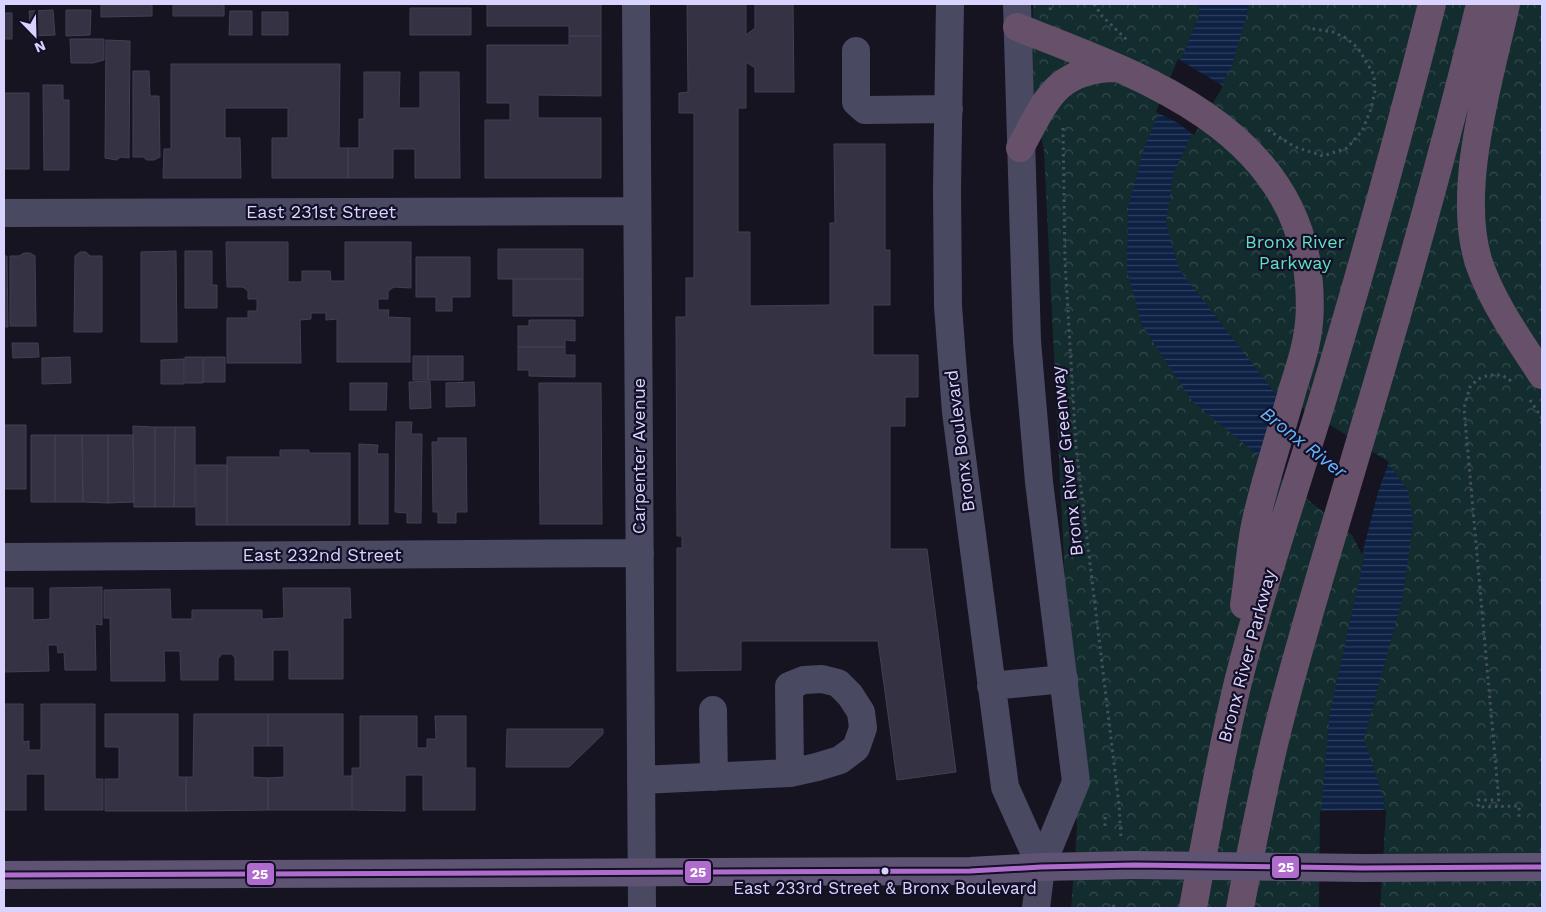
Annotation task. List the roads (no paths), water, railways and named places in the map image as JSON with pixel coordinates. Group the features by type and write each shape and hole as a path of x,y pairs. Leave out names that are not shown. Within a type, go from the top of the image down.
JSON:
{"highway":[{"name":"Bronx River Parkway","path":"1193,908 1209,815 1228,726 1258,611 1386,180 1432,4"},
{"path":"1240,908 1280,720 1328,544 1366,422 1458,95 1480,4"},
{"path":"1506,4 1477,140 1471,189 1472,225 1480,264 1487,282 1510,326 1533,384"},
{"path":"1017,16 1151,84 1197,110 1229,133 1274,180 1298,230 1304,249 1310,284 1309,318 1304,351 1257,513 1228,726"},
{"path":"1020,148 1045,103 1060,85 1079,73 1100,68 1117,68"}],"main road":[{"path":"4,875 970,871 1134,865 1363,868 1542,867"}],"street":[{"name":"Carpenter Avenue","path":"636,4 642,908"},
{"name":"Bronx Boulevard","path":"950,4 948,306 952,378 1005,787 1041,868"},
{"path":"1017,16 1027,349 1039,482 1076,782 1041,868 1036,908"},
{"path":"856,51 856,102 866,110 949,109"},
{"name":"East 231st Street","path":"4,213 637,211"},
{"name":"East 232nd Street","path":"4,557 640,553"},
{"path":"991,686 1064,678"},
{"path":"712,710 714,777"},
{"path":"641,780 790,773"}],"water":[{"name":"Bronx River","path":"1199,4 1248,4 1247,14 1231,68 1191,135 1173,175 1166,223 1179,269 1275,393 1387,462 1408,491 1413,522 1403,596 1364,739 1384,800 1377,908 1322,908 1322,802 1330,712 1365,554 1354,534 1192,401 1142,325 1127,271 1128,208 1144,148 1199,16"}],"place":[{"name":"East 233rd Street & Bronx Boulevard","path":"885,871"}]}
